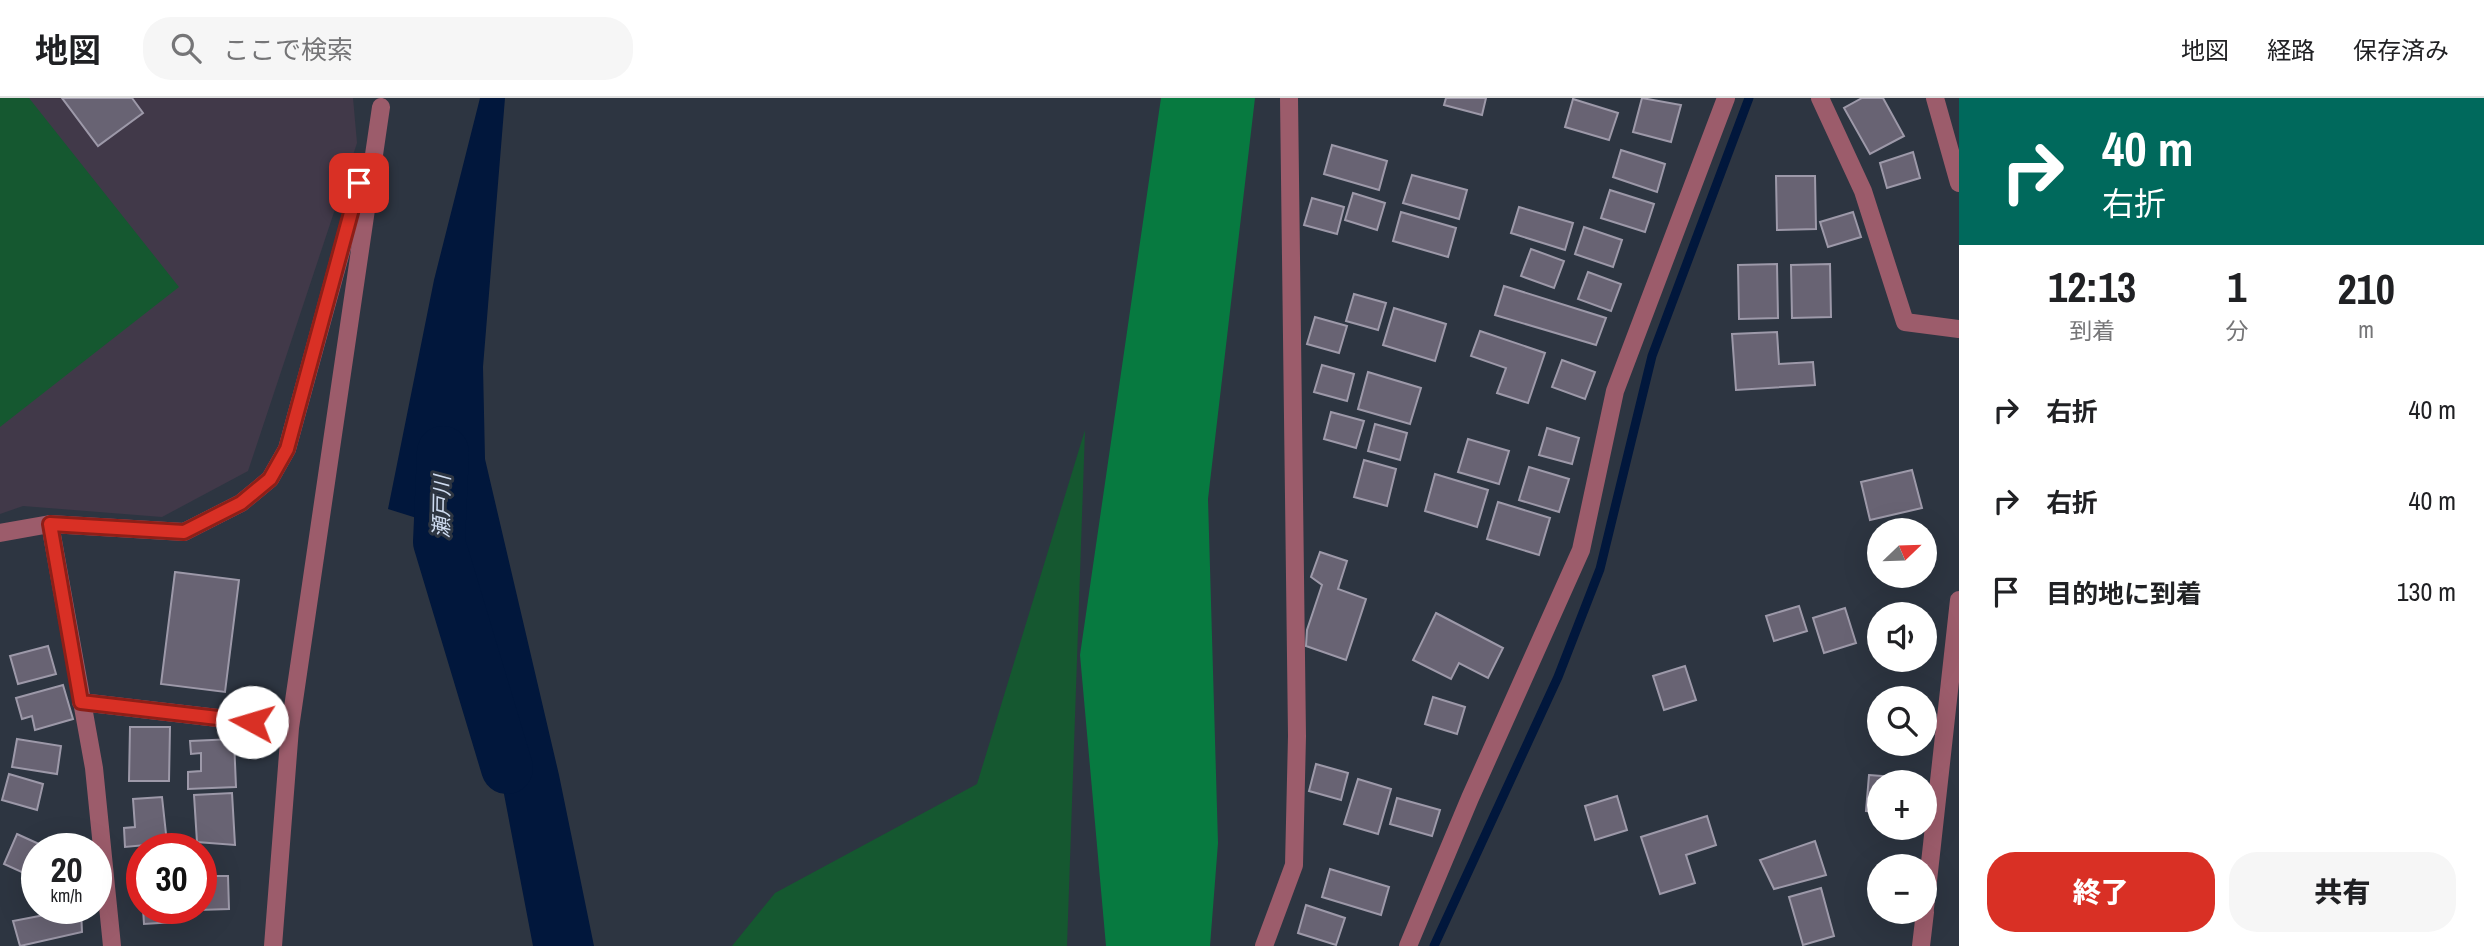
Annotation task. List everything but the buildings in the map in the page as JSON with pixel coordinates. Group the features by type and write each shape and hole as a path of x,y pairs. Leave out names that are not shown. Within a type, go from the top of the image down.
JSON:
{"street":[{"path":"1264,946 1294,865 1297,736 1289,98"},
{"path":"1408,946 1470,798 1581,550 1615,391 1726,98"},
{"path":"1820,98 1863,191 1905,322 1959,329"},
{"path":"1935,98 1959,183"},
{"path":"0,533 50,524 184,532 241,503 270,479 287,449 382,103"},
{"path":"273,946 290,728 382,103"},
{"path":"50,524 94,768 112,946"},
{"path":"1931,854 1959,600"},
{"path":"81,702 252,722"},
{"path":"1921,946 1923,924"}],"shaded area":[{"path":"0,98 353,98 357,143 248,471 162,517 23,506 0,514"}],"green space":[{"path":"0,98 29,98 179,287 0,427"},
{"path":"1161,98 1255,98 1208,499 1218,843 1210,946 1106,946 1080,655"},
{"path":"1085,430 1067,946 732,946 775,893 977,784"}],"water":[{"path":"480,98 505,98 483,367 485,459 559,775 594,946 533,946 486,700 439,525 388,509 434,280"}],"waterway":[{"path":"1434,946 1558,677 1600,569 1652,356 1749,98"},
{"name":"瀬戸川","path":"443,452 439,542 507,768"}],"route":[{"path":"252,722 81,702 50,524 184,532 241,503 270,479 287,449 359,183"}]}
